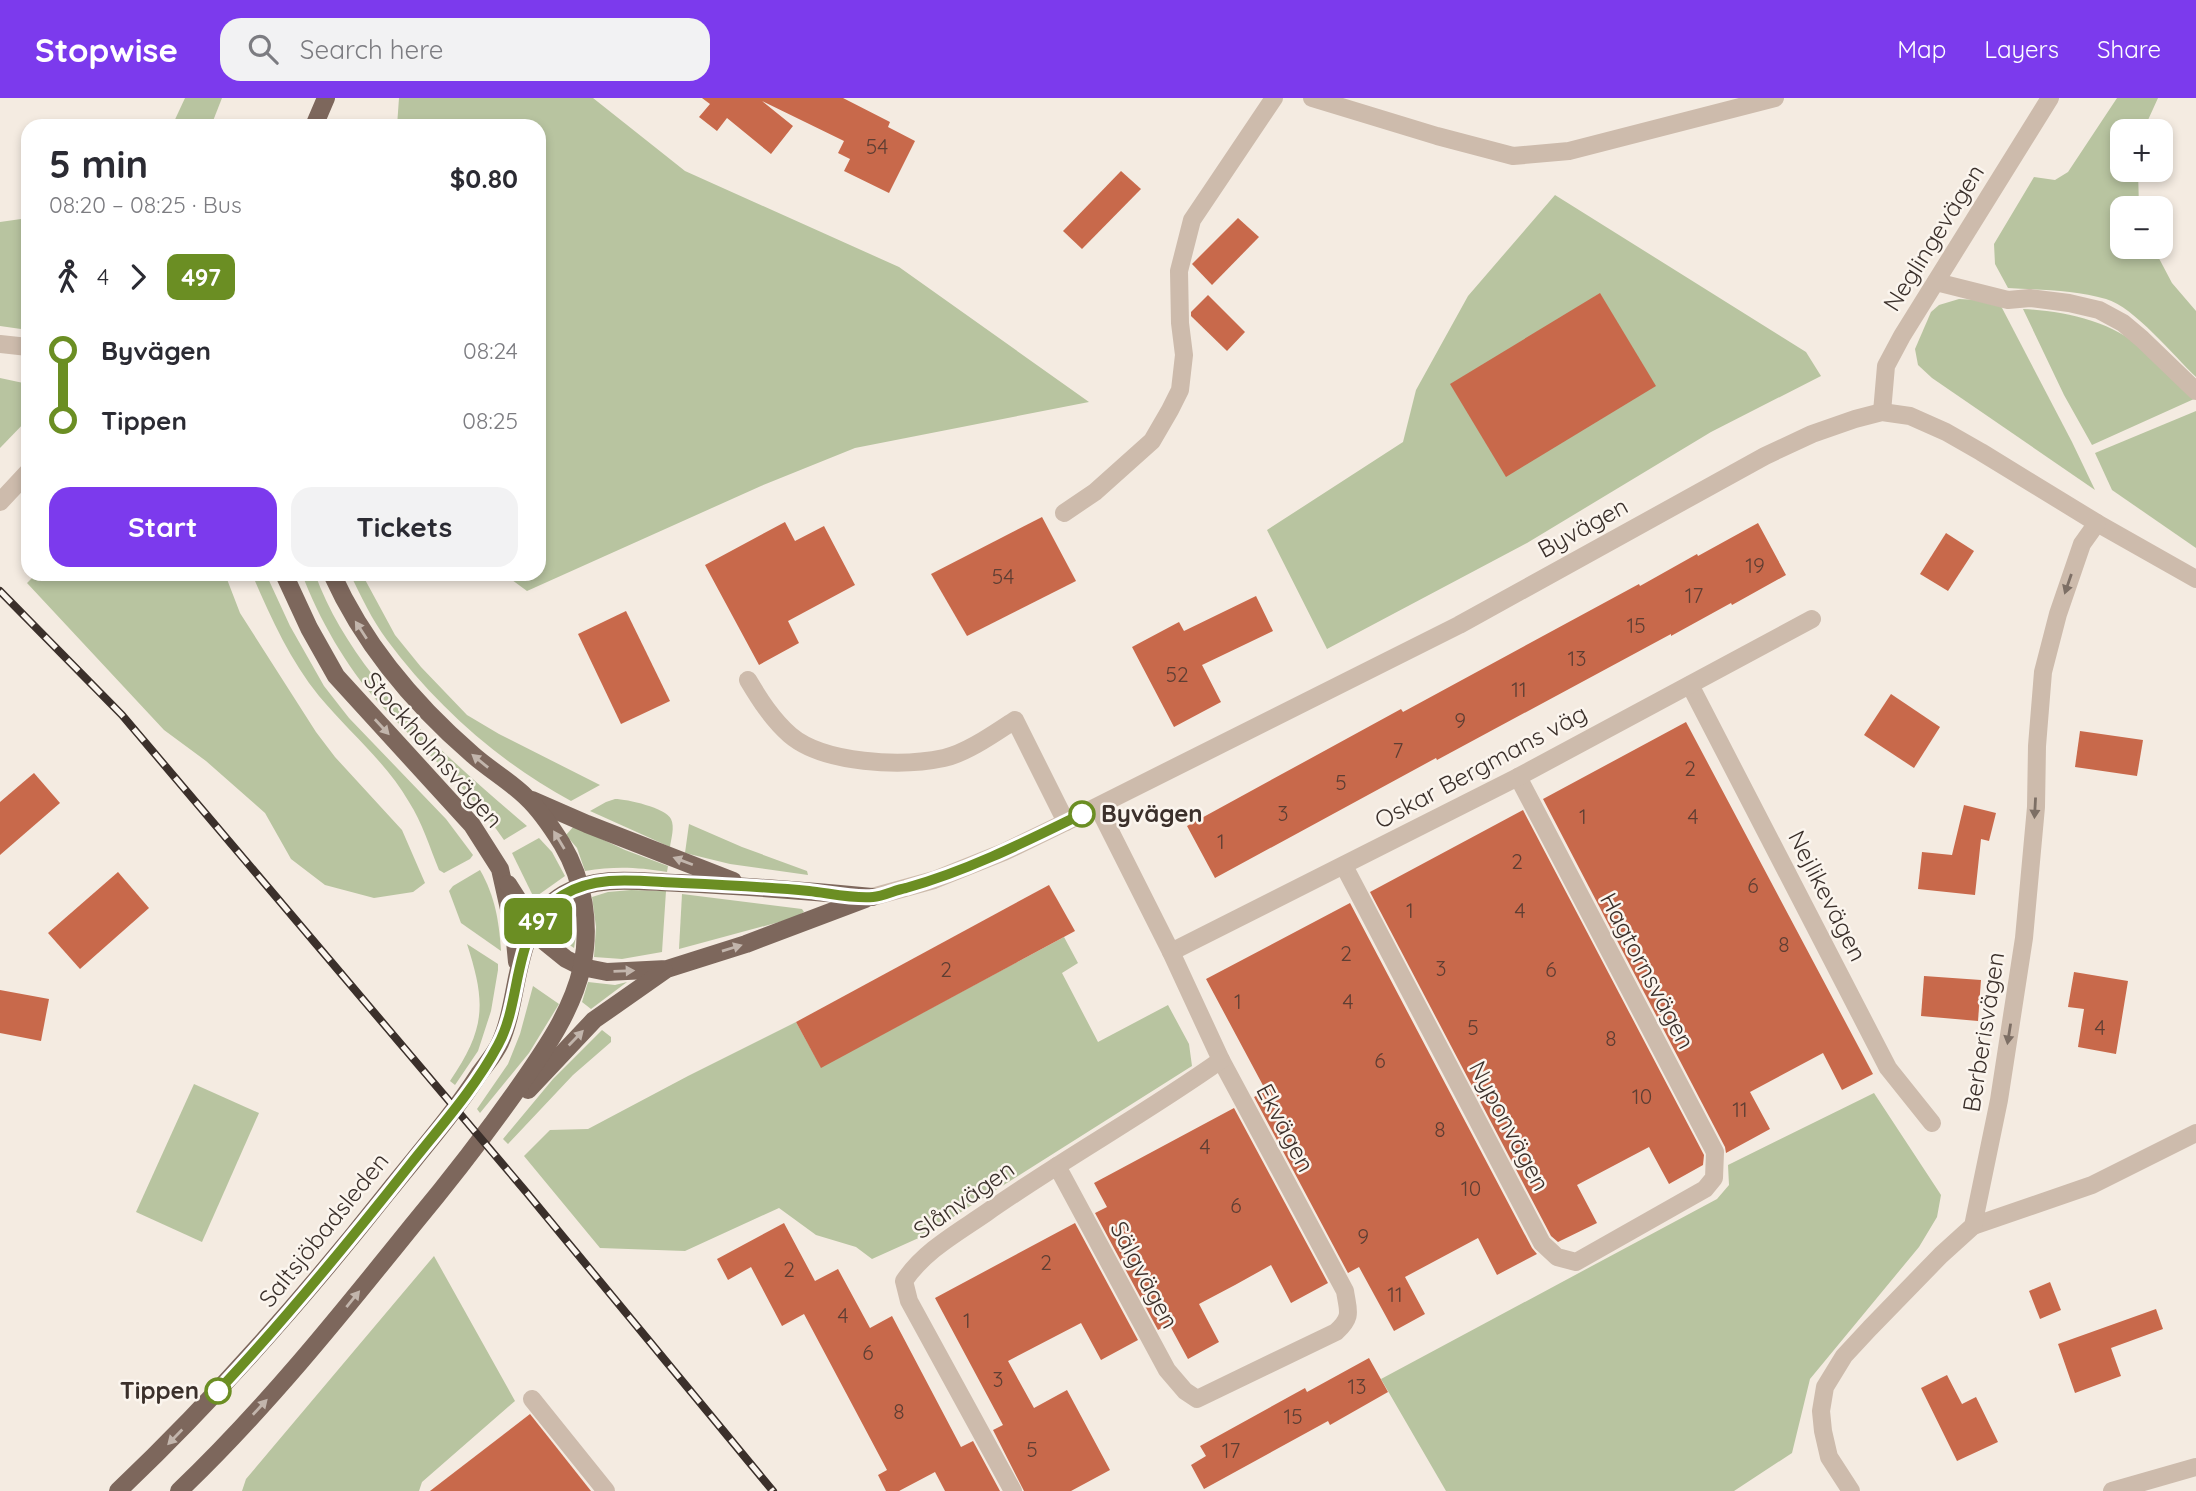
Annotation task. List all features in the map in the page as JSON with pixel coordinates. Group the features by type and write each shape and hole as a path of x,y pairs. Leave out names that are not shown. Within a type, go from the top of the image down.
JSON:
{"main road":[{"path":"317,119 327,98"},
{"path":"325,119 327,98"},
{"name":"Stockholmsvägen","path":"287,581 336,677 472,825 499,869 514,931 518,969"},
{"name":"Stockholmsvägen","path":"335,581 347,608 375,652 402,686 473,755 528,798 549,824 564,847 580,886"},
{"path":"528,798 587,824 747,886"},
{"path":"499,869 545,942 566,959 582,967 607,972 667,969 746,944 872,897"},
{"path":"518,969 535,925 548,906 580,886 606,881 636,881 747,886 872,897"},
{"path":"481,1142 553,1038 570,1004 582,967 586,935 585,909 580,886"},
{"name":"Saltsjöbadsleden","path":"118,1491 168,1443 260,1346 326,1270 441,1126 500,1043 511,1008 518,969"},
{"path":"179,1491 310,1352 481,1142 594,1020 667,969"}],"street":[{"path":"1064,513 1095,492 1152,441 1170,410 1180,390 1184,355 1179,271 1192,220 1274,98"},
{"path":"1312,98 1513,156 1569,151 1775,98"},
{"name":"Neglingevägen","path":"1882,412 1886,366 2049,98"},
{"path":"1937,282 2008,300 2030,298 2099,310 2123,323 2196,391"},
{"path":"0,344 21,346"},
{"name":"Byvägen","path":"872,897 933,880 1004,852 1098,807 1458,625 1765,456 1812,434 1882,412 1910,416 1946,432 2196,579"},
{"path":"0,502 21,480"},
{"name":"Berberisvägen","path":"1973,1226 1999,1100 2024,938 2036,807 2037,746 2043,672 2058,614 2082,544 2097,523"},
{"name":"Oskar Bergmans väg","path":"1171,952 1518,777 1812,619"},
{"path":"748,680 770,715 791,736 819,752 852,758 898,762 946,758 1015,720 1066,822"},
{"name":"Nejlikevägen","path":"1690,685 1888,1068 1932,1123"},
{"name":"Hagtornsvägen","path":"1518,777 1715,1152 1714,1178 1705,1189"},
{"name":"Ekvägen","path":"1098,807 1171,952 1221,1060 1345,1291 1348,1311 1346,1323 1336,1332 1197,1399"},
{"name":"Nyponvägen","path":"1344,866 1542,1242 1557,1257 1576,1262 1705,1189"},
{"name":"Slånvägen","path":"1013,1491 909,1301 904,1281 913,1267 933,1249 1057,1166 1167,1098 1221,1060"},
{"path":"1851,1491 1829,1457 1821,1411 1825,1387 1844,1356 1870,1328 1973,1226 2092,1185 2196,1133"},
{"name":"Sälgvägen","path":"1057,1166 1167,1370 1185,1391 1197,1399"},
{"path":"532,1399 606,1491"},
{"path":"2112,1491 2196,1467"}],"green space":[{"path":"185,98 222,98 214,119 175,119"},
{"path":"399,98 593,98 685,171 899,267 1089,402 855,448 761,486 527,591 513,581 546,581 546,119 398,119"},
{"path":"2117,98 2158,98 2148,119 2110,119 2110,182 2138,182 2139,196 2110,196 2110,259 2159,259 2172,283 2196,311 2196,377 2153,333 2117,304 2082,294 2008,288 1995,264 1994,244 2034,177 2055,180 2068,172"},
{"path":"1555,195 1806,352 1821,376 1711,432 1527,543 1327,649 1267,530 1403,442 1416,390 1468,296"},
{"path":"21,219 21,329 0,326 0,222"},
{"path":"1959,299 2001,306 2095,490 1932,378 1918,365 1915,349 1931,312 1939,305"},
{"path":"2023,309 2071,315 2117,332 2151,356 2194,399 2092,445 2064,395"},
{"path":"0,378 21,382 21,426 0,448"},
{"path":"2196,411 2196,548 2112,490 2095,453"},
{"path":"228,581 240,613 316,732 335,757 402,830 425,883 413,892 374,898 325,885 291,859 265,813 206,761 164,730 27,583"},
{"path":"255,581 269,581 290,626 324,686 349,718 446,819 473,855 470,859 444,873 439,870 422,827 400,787 319,696 299,668"},
{"path":"305,581 318,581 331,611 352,647 404,712 465,772 527,826 504,840 460,786 378,702 334,641"},
{"path":"354,581 366,581 395,635 467,715 600,785 571,801 519,769 470,731 426,688 387,640"},
{"path":"615,799 646,805 668,815 673,826 670,847 590,811"},
{"path":"689,824 807,871 808,875 730,864 685,853"},
{"path":"574,826 625,850 668,866 667,872 626,868 585,871 577,848 566,835"},
{"path":"539,838 552,852 565,876 534,898 512,853"},
{"path":"480,870 495,909 501,951 461,923 449,891"},
{"path":"631,890 666,891 662,952 622,959 594,957 596,927 592,897"},
{"path":"682,894 802,909 804,912 794,918 679,949"},
{"path":"571,903 576,936 574,948 560,937 553,926 555,914"},
{"path":"1064,937 1078,963 1062,973 1098,1042 1168,1005 1189,1044 1192,1066 923,1236 872,1259 856,1247 816,1235 779,1208 685,1251 600,1248 524,1156 550,1130 588,1129 796,1022 821,1067"},
{"path":"467,944 498,964 498,970 491,1011 478,1051 455,1085 450,1081 471,1046 479,1015 477,983"},
{"path":"588,982 615,985 627,982 591,1009 582,1002"},
{"path":"533,986 559,1004 529,1053 480,1113 477,1109 508,1064 520,1034"},
{"path":"602,1030 611,1037 611,1042 573,1075 508,1144 503,1139 553,1079"},
{"path":"194,1084 259,1113 202,1242 136,1212"},
{"path":"1874,1093 1941,1195 1937,1217 1919,1247 1810,1379 1792,1453 1734,1491 1446,1491 1381,1379 1717,1199 1729,1185 1728,1165"},
{"path":"434,1256 515,1401 422,1482 419,1491 242,1491 246,1479"}],"building":[{"path":"702,98 843,98 890,122 888,127 915,141 889,193 844,171 850,159 838,153 844,141 762,101 793,126 771,154 727,118 717,131 699,117 710,104"},
{"path":"1121,171 1141,189 1082,249 1063,231"},
{"path":"1238,218 1259,237 1212,285 1192,264"},
{"path":"1600,293 1656,386 1506,477 1450,384"},
{"path":"1208,295 1245,332 1227,351 1191,316 1191,312"},
{"path":"1042,517 1076,581 967,636 931,574"},
{"path":"785,522 795,541 824,526 855,585 788,621 799,643 759,665 705,565"},
{"path":"1758,523 1786,575 1437,760 1436,758 1215,878 1187,826 1401,709 1403,712"},
{"path":"1946,533 1974,551 1948,591 1920,574"},
{"path":"1256,596 1273,631 1202,665 1221,702 1174,727 1132,647 1179,622 1184,631"},
{"path":"626,611 670,701 621,724 578,634"},
{"path":"1891,694 1940,727 1914,768 1864,735"},
{"path":"1686,722 1873,1074 1842,1090 1823,1053 1750,1092 1770,1129 1726,1153 1543,799"},
{"path":"2080,731 2143,740 2137,776 2075,767"},
{"path":"34,773 60,803 0,855 0,802"},
{"path":"1964,805 1996,813 1989,841 1981,839 1975,895 1918,889 1922,852 1952,855"},
{"path":"1523,810 1704,1155 1703,1165 1669,1184 1649,1147 1577,1185 1597,1223 1558,1242 1551,1236 1370,892"},
{"path":"118,872 149,908 80,969 48,933"},
{"path":"1049,885 1075,931 821,1068 796,1022"},
{"path":"1350,903 1537,1254 1497,1275 1478,1238 1405,1277 1425,1314 1394,1331 1359,1267 1348,1273 1254,1097 1266,1091 1206,979"},
{"path":"2074,972 2128,981 2116,1054 2078,1047 2084,1009 2068,1007"},
{"path":"1924,976 1981,980 1978,1021 1921,1016"},
{"path":"0,990 49,999 41,1041 0,1033"},
{"path":"1234,1108 1328,1283 1291,1303 1271,1265 1199,1304 1219,1342 1188,1359 1169,1324 1158,1330 1095,1213 1107,1207 1094,1183"},
{"path":"784,1223 815,1281 838,1269 870,1328 892,1316 961,1447 973,1441 1000,1491 945,1491 935,1472 899,1491 886,1491 878,1475 887,1470 804,1314 782,1326 751,1267 728,1280 717,1259"},
{"path":"1075,1223 1138,1340 1101,1360 1081,1323 1008,1361 1034,1408 1067,1390 1110,1470 1071,1491 1024,1491 993,1430 1003,1425 935,1298"},
{"path":"2050,1282 2061,1310 2040,1319 2029,1291"},
{"path":"2156,1309 2163,1329 2111,1348 2121,1376 2075,1393 2058,1344"},
{"path":"1369,1358 1388,1392 1330,1425 1328,1421 1204,1489 1191,1465 1206,1456 1200,1446 1305,1388 1307,1392"},
{"path":"1947,1375 1962,1404 1976,1397 1998,1442 1957,1461 1921,1388"},
{"path":"530,1414 591,1491 430,1491"}],"railway":[{"path":"0,591 122,715 527,1193 773,1491"}],"bus line":[{"name":"497","path":"218,1391 326,1270 476,1079 500,1043 526,944 548,906 563,895 580,886 606,881 647,881 747,886 872,897 933,880 1004,852 1082,814"}],"place":[{"name":"Byvägen","path":"1082,814"},
{"name":"Tippen","path":"218,1391"}]}
